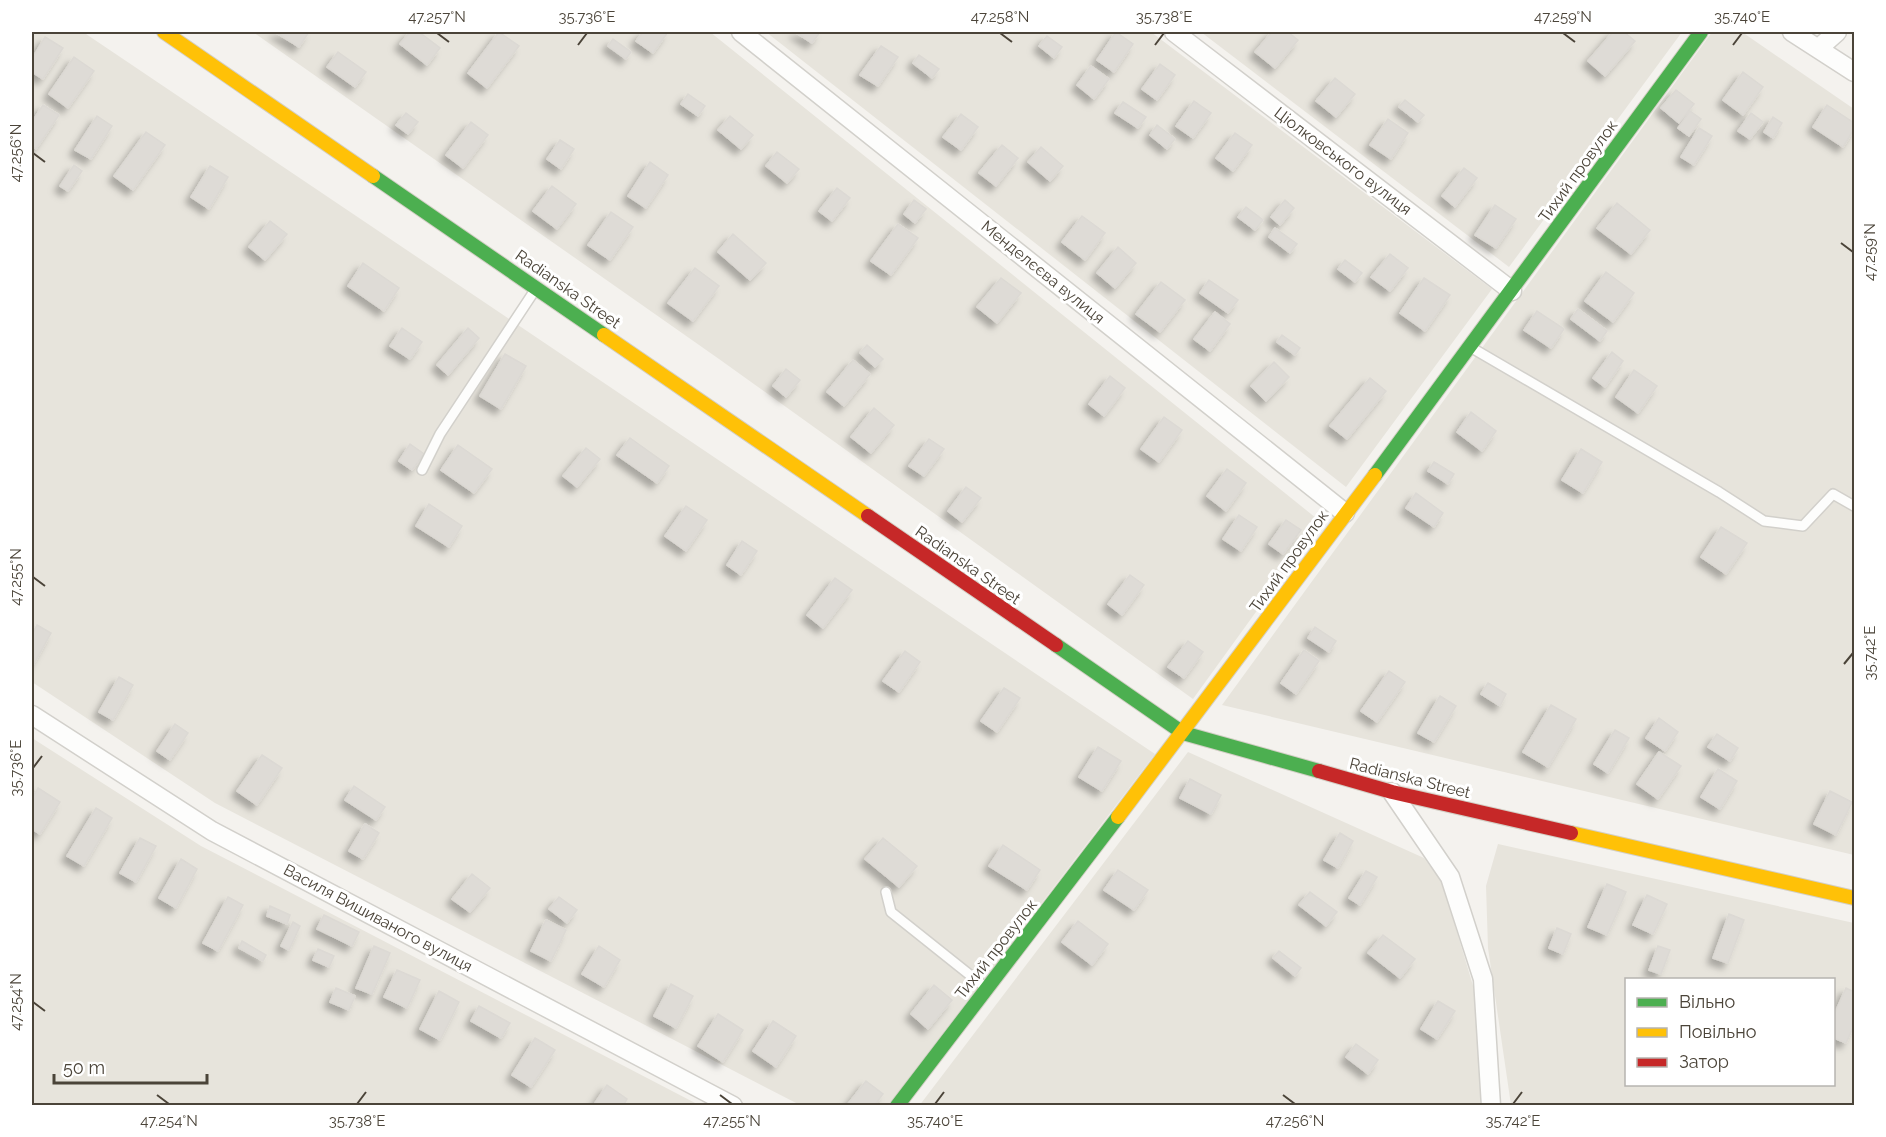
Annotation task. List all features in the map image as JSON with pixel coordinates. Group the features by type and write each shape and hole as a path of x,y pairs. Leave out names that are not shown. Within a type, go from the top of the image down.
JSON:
{"street":[{"name":"Radianska Street","path":"164,32 1183,733 1392,792 1854,898"},
{"name":"Менделєєва вулиця","path":"741,32 1345,513"},
{"name":"Ціолковського вулиця","path":"1174,32 1512,291"},
{"name":"Тихий провулок","path":"897,1106 1183,733 1512,291 1701,32"},
{"path":"1792,32 1854,72"},
{"path":"1819,48 1837,32"},
{"name":"Василя Вишиваного вулиця","path":"32,715 212,831 734,1106"},
{"path":"1392,792 1450,877 1480,968 1483,979 1491,1106"}],"lane":[{"path":"422,470 440,434 537,288"},
{"path":"1470,347 1719,492 1764,521 1803,526 1833,494 1854,506"},
{"path":"886,892 891,912 987,988"}],"shaded area":[{"path":"32,32 83,32 1155,754 888,1105 800,1105 215,803 32,682"},
{"path":"253,32 710,32 1321,522 1193,699 719,359"},
{"path":"766,32 1151,32 1492,289 1346,487"},
{"path":"1201,32 1682,32 1509,267"},
{"path":"1712,32 1742,32 1854,109 1854,855 1222,705"},
{"path":"32,738 201,846 699,1105 32,1105"},
{"path":"1188,752 1424,858 1442,882 1474,989 1481,1105 919,1106"},
{"path":"1498,844 1854,923 1854,1105 1511,1105 1488,948 1486,886"}],"building":[{"path":"275,32 309,32 299,47"},
{"path":"410,32 419,32 440,48 427,65 400,44"},
{"path":"499,32 519,46 487,88 468,73"},
{"path":"643,32 668,32 653,53 636,41"},
{"path":"795,32 820,32 812,43"},
{"path":"1116,32 1133,44 1114,72 1097,60"},
{"path":"1272,32 1288,32 1298,40 1275,68 1255,52"},
{"path":"1613,32 1624,32 1635,41 1605,76 1588,61"},
{"path":"1047,36 1062,47 1054,58 1039,46"},
{"path":"45,37 63,48 43,79 32,72 32,59"},
{"path":"613,39 631,52 626,59 608,46"},
{"path":"881,46 898,57 878,86 860,75"},
{"path":"338,52 366,72 355,87 327,67"},
{"path":"919,55 939,69 932,78 913,63"},
{"path":"74,57 94,71 68,108 49,94"},
{"path":"1160,64 1175,75 1157,100 1142,89"},
{"path":"1091,66 1109,79 1094,99 1077,85"},
{"path":"1743,72 1763,87 1743,115 1723,100"},
{"path":"1335,78 1355,94 1336,117 1316,101"},
{"path":"1676,90 1694,104 1679,123 1661,108"},
{"path":"688,94 705,106 698,116 681,104"},
{"path":"1405,100 1424,115 1418,122 1399,107"},
{"path":"1194,101 1211,113 1193,138 1176,126"},
{"path":"1123,102 1146,117 1138,128 1115,113"},
{"path":"43,105 59,115 36,149 32,146 32,122"},
{"path":"1827,105 1854,123 1854,129 1843,147 1813,127"},
{"path":"1690,111 1701,119 1689,136 1678,128"},
{"path":"406,113 418,122 408,134 396,125"},
{"path":"1751,113 1763,122 1750,139 1738,131"},
{"path":"961,114 978,127 961,150 943,137"},
{"path":"97,116 112,126 91,159 75,150"},
{"path":"730,116 753,135 741,149 718,130"},
{"path":"1773,117 1782,123 1773,138 1764,132"},
{"path":"1388,119 1408,133 1391,159 1370,145"},
{"path":"471,122 488,135 463,168 446,155"},
{"path":"1157,125 1175,139 1167,149 1150,135"},
{"path":"1699,128 1712,136 1694,165 1681,157"},
{"path":"146,132 165,145 133,190 114,176"},
{"path":"1235,133 1252,145 1233,171 1216,158"},
{"path":"560,140 574,149 561,169 547,159"},
{"path":"1002,145 1018,158 996,186 979,173"},
{"path":"1041,147 1063,166 1050,181 1028,162"},
{"path":"777,152 799,169 787,183 766,166"},
{"path":"650,162 668,175 646,208 628,196"},
{"path":"74,165 82,171 68,191 60,186"},
{"path":"210,166 228,177 209,209 191,197"},
{"path":"1464,168 1477,178 1455,207 1442,196"},
{"path":"552,186 576,204 557,229 533,211"},
{"path":"837,188 850,198 832,221 819,211"},
{"path":"914,200 926,209 915,223 904,214"},
{"path":"1285,200 1294,208 1280,225 1271,217"},
{"path":"1617,203 1650,230 1631,254 1597,228"},
{"path":"1495,205 1516,219 1496,248 1475,235"},
{"path":"1246,207 1263,220 1255,230 1238,217"},
{"path":"611,212 633,227 610,260 588,245"},
{"path":"1082,216 1105,233 1085,260 1062,242"},
{"path":"270,221 287,234 265,260 249,247"},
{"path":"898,224 918,238 891,275 871,261"},
{"path":"1275,228 1297,244 1290,253 1269,237"},
{"path":"733,234 766,263 750,280 718,252"},
{"path":"1118,247 1136,263 1115,288 1097,273"},
{"path":"1390,254 1408,268 1390,291 1371,277"},
{"path":"1345,260 1362,273 1355,282 1338,269"},
{"path":"363,263 399,288 384,311 348,286"},
{"path":"695,268 719,286 693,321 668,303"},
{"path":"1606,272 1634,293 1613,322 1585,301"},
{"path":"1001,278 1021,293 997,323 977,307"},
{"path":"1424,278 1450,295 1425,331 1400,313"},
{"path":"1209,280 1238,300 1228,313 1200,293"},
{"path":"1161,282 1185,300 1160,332 1136,314"},
{"path":"1578,309 1607,331 1600,341 1571,319"},
{"path":"1537,311 1564,329 1551,348 1524,330"},
{"path":"1215,312 1230,324 1210,351 1194,339"},
{"path":"402,328 422,342 410,359 390,346"},
{"path":"468,328 479,338 448,375 437,365"},
{"path":"1282,335 1300,348 1295,355 1277,342"},
{"path":"867,345 883,359 875,367 860,353"},
{"path":"1612,352 1623,361 1605,387 1593,378"},
{"path":"505,354 526,366 501,409 480,396"},
{"path":"853,360 870,374 844,406 827,392"},
{"path":"1274,362 1289,377 1266,401 1251,386"},
{"path":"786,369 800,380 786,397 773,386"},
{"path":"1634,370 1657,386 1638,413 1616,397"},
{"path":"1110,376 1125,388 1104,416 1089,404"},
{"path":"1370,378 1386,391 1347,439 1330,426"},
{"path":"874,408 894,425 871,453 851,437"},
{"path":"1471,412 1496,431 1482,451 1457,432"},
{"path":"1164,417 1182,430 1159,462 1141,449"},
{"path":"630,438 669,466 657,483 617,455"},
{"path":"929,439 944,449 924,476 909,466"},
{"path":"410,444 424,454 412,470 399,461"},
{"path":"458,445 492,469 474,493 441,470"},
{"path":"586,448 600,459 577,487 563,476"},
{"path":"1581,449 1602,462 1583,493 1562,480"},
{"path":"1434,462 1454,474 1448,484 1428,471"},
{"path":"1227,469 1246,483 1226,511 1207,496"},
{"path":"966,487 981,498 962,522 948,511"},
{"path":"1416,493 1443,513 1434,527 1406,508"},
{"path":"429,504 462,526 449,547 416,526"},
{"path":"686,506 707,520 686,551 665,536"},
{"path":"1239,515 1257,527 1241,551 1223,539"},
{"path":"1286,520 1301,530 1283,554 1269,544"},
{"path":"1721,527 1747,543 1726,574 1701,557"},
{"path":"742,541 757,551 741,575 727,565"},
{"path":"1130,575 1144,585 1122,615 1108,604"},
{"path":"835,578 852,590 823,628 807,615"},
{"path":"37,625 51,633 32,667 32,635"},
{"path":"1315,627 1336,641 1329,652 1308,638"},
{"path":"1188,641 1203,652 1184,678 1168,667"},
{"path":"1304,650 1319,661 1296,694 1281,683"},
{"path":"905,651 920,662 899,692 883,681"},
{"path":"1389,671 1405,682 1377,722 1361,711"},
{"path":"119,677 133,685 113,720 99,712"},
{"path":"1488,683 1506,694 1500,706 1481,694"},
{"path":"1004,688 1020,698 997,732 981,721"},
{"path":"1440,696 1456,706 1434,742 1418,733"},
{"path":"1551,705 1576,719 1548,767 1523,752"},
{"path":"1659,718 1678,732 1665,751 1646,738"},
{"path":"175,724 188,733 170,760 157,751"},
{"path":"1615,730 1629,738 1608,773 1594,764"},
{"path":"1717,734 1738,748 1730,761 1708,747"},
{"path":"1098,747 1121,761 1102,791 1079,777"},
{"path":"1659,752 1681,766 1658,799 1637,784"},
{"path":"262,755 282,768 257,805 237,791"},
{"path":"1718,769 1737,781 1720,809 1701,797"},
{"path":"1190,779 1221,795 1211,814 1180,798"},
{"path":"354,786 385,807 376,820 345,800"},
{"path":"38,788 60,802 40,834 32,829 32,799"},
{"path":"1830,791 1852,802 1836,835 1814,824"},
{"path":"96,808 112,818 84,866 67,856"},
{"path":"365,824 379,833 363,859 349,851"},
{"path":"1340,833 1353,841 1338,868 1324,860"},
{"path":"140,838 156,846 136,882 120,873"},
{"path":"883,838 917,866 899,887 865,859"},
{"path":"1003,845 1040,870 1027,890 989,866"},
{"path":"181,859 197,869 176,908 159,898"},
{"path":"1118,870 1148,890 1134,910 1104,890"},
{"path":"1366,871 1377,877 1360,905 1349,898"},
{"path":"472,874 490,888 470,912 452,899"},
{"path":"1607,884 1626,892 1607,935 1588,927"},
{"path":"1310,892 1337,912 1326,926 1299,905"},
{"path":"1647,895 1667,904 1653,934 1633,925"},
{"path":"228,897 243,905 218,951 203,943"},
{"path":"559,897 577,910 567,923 549,909"},
{"path":"270,906 290,915 287,924 267,916"},
{"path":"1729,914 1744,920 1728,963 1713,958"},
{"path":"324,915 359,932 352,946 317,929"},
{"path":"546,920 566,930 551,961 531,951"},
{"path":"1078,921 1108,944 1092,965 1062,942"},
{"path":"293,922 300,926 289,950 281,946"},
{"path":"1557,928 1571,934 1563,954 1549,948"},
{"path":"1383,935 1415,959 1400,978 1368,953"},
{"path":"242,941 266,955 263,961 239,948"},
{"path":"374,946 390,953 372,994 356,988"},
{"path":"599,946 620,960 604,987 582,974"},
{"path":"1658,946 1670,950 1661,974 1649,970"},
{"path":"318,949 334,956 329,967 313,960"},
{"path":"1279,951 1301,968 1295,976 1273,958"},
{"path":"397,970 420,980 407,1008 384,997"},
{"path":"671,984 693,996 676,1028 654,1016"},
{"path":"934,985 952,1000 928,1029 911,1014"},
{"path":"336,988 355,996 349,1010 330,1002"},
{"path":"1846,988 1854,992 1854,1025 1846,1043 1835,1038 1835,1013"},
{"path":"439,991 459,1002 440,1040 420,1029"},
{"path":"1438,1001 1455,1011 1437,1039 1421,1029"},
{"path":"479,1006 510,1023 501,1038 471,1021"},
{"path":"718,1014 743,1030 723,1062 698,1046"},
{"path":"773,1021 796,1036 776,1067 753,1051"},
{"path":"535,1038 555,1050 531,1087 512,1075"},
{"path":"1356,1044 1378,1060 1368,1074 1346,1057"},
{"path":"866,1081 883,1094 874,1106 850,1106 848,1104"},
{"path":"607,1085 627,1099 623,1106 593,1106"}],"traffic: fast":[{"path":"1375,475 1701,32"},
{"path":"373,176 604,335"},
{"path":"1056,645 1183,733 1319,771"},
{"path":"897,1106 1118,817"}],"traffic: slow":[{"path":"164,32 373,176"},
{"path":"604,335 868,516"},
{"path":"1118,817 1375,475"},
{"path":"1571,833 1854,898"}],"traffic: jam":[{"path":"868,516 1056,645"},
{"path":"1319,771 1392,792 1571,833"}]}
